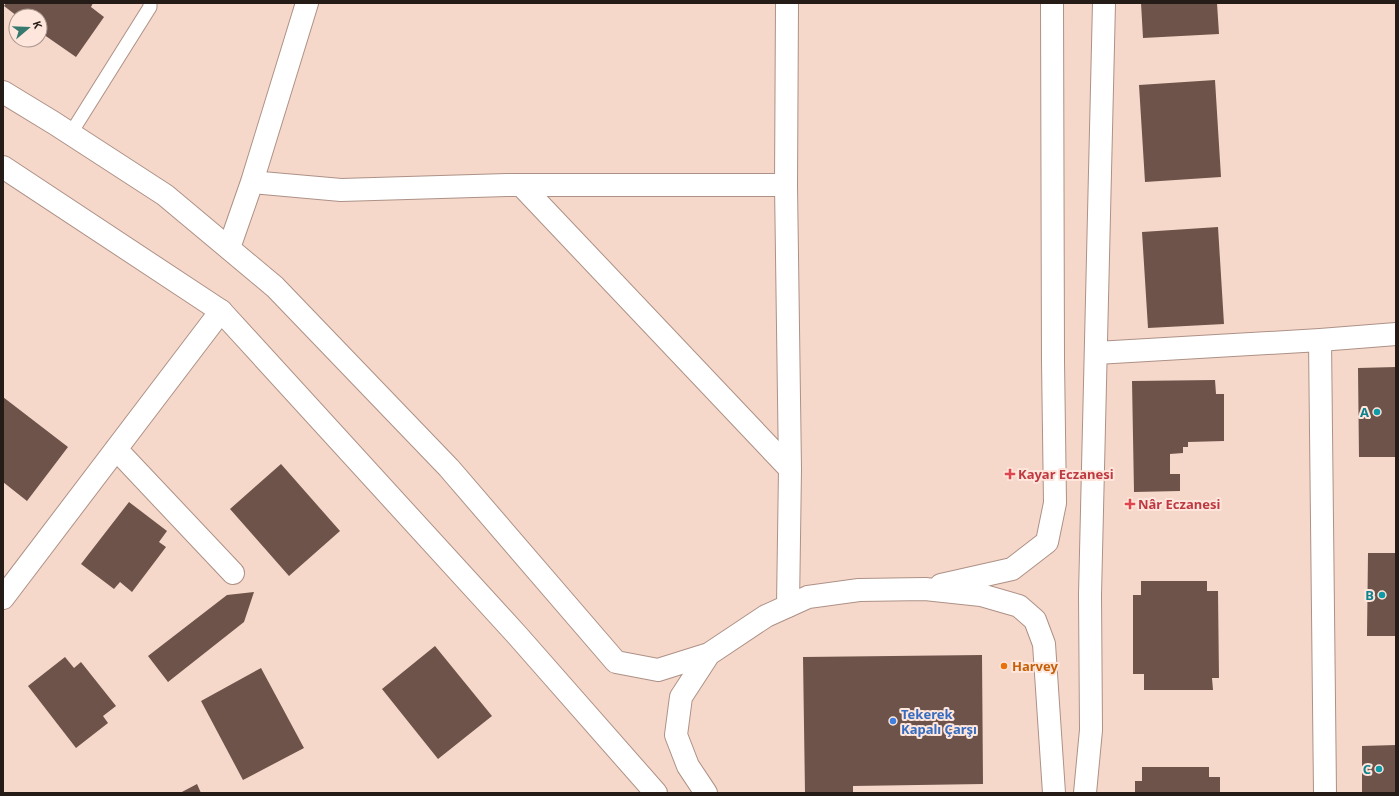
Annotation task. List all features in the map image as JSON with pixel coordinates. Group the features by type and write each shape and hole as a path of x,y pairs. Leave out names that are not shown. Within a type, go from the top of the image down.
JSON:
{"main road":[{"path":"229,248 252,182 308,3"},
{"path":"787,3 786,185 790,468 788,606"},
{"path":"925,589 1012,569 1047,542 1055,503 1052,3"},
{"path":"1085,793 1090,730 1090,595 1104,3"},
{"path":"3,92 70,133 165,195 275,287 449,468 616,662 658,670 709,654 766,616 808,596 859,590 925,589 981,596 1019,606 1035,620 1044,644 1054,793"},
{"path":"3,167 221,311 517,635 656,793"},
{"path":"252,182 341,190 521,185 786,185"},
{"path":"521,185 790,468"},
{"path":"3,598 221,311"},
{"path":"1096,353 1396,334"},
{"path":"1320,340 1326,793"},
{"path":"116,449 233,573"},
{"path":"706,793 688,766 676,735 681,697 709,654"}],"lane":[{"path":"70,133 150,7 150,3"}],"building":[{"path":"6,3 93,3 91,7 104,17 76,57 48,38 48,8 8,9 4,6"},
{"path":"1141,3 1217,3 1219,34 1143,38"},
{"path":"1215,80 1221,177 1145,182 1139,85"},
{"path":"1218,227 1224,324 1148,328 1142,232"},
{"name":"A","path":"1396,367 1396,457 1359,457 1358,368"},
{"path":"1215,380 1216,394 1224,394 1224,441 1188,442 1188,447 1183,447 1183,453 1170,454 1170,474 1180,474 1180,491 1134,492 1132,381"},
{"path":"3,397 68,447 27,501 3,482"},
{"path":"281,464 340,531 289,576 230,509"},
{"path":"129,502 167,531 159,542 166,547 132,592 120,582 114,589 81,564"},
{"name":"B","path":"1368,553 1396,553 1396,636 1367,636"},
{"path":"1141,581 1207,581 1207,591 1218,591 1219,678 1212,678 1213,690 1144,690 1144,674 1133,674 1133,595 1141,595"},
{"path":"254,592 244,622 168,682 148,656 227,595"},
{"path":"435,646 492,716 438,759 382,689"},
{"name":"Tekerek Kapalı Çarşı","path":"982,655 983,784 853,786 853,793 805,793 803,657"},
{"path":"65,657 74,668 81,662 116,706 103,716 108,723 76,748 28,686"},
{"path":"261,668 304,748 243,780 201,701"},
{"name":"C","path":"1396,745 1396,793 1362,793 1362,746"},
{"path":"1142,767 1209,767 1209,777 1220,777 1220,793 1135,793 1135,781 1142,781"},
{"path":"197,784 201,793 180,793"}],"place":[{"name":"A","path":"1377,412"},
{"name":"Kayar Eczanesi","path":"1010,474"},
{"name":"Nâr Eczanesi","path":"1130,504"},
{"name":"B","path":"1382,595"},
{"name":"Harvey","path":"1004,666"},
{"name":"Tekerek Kapalı Çarşı","path":"893,721"},
{"name":"C","path":"1379,769"}]}
